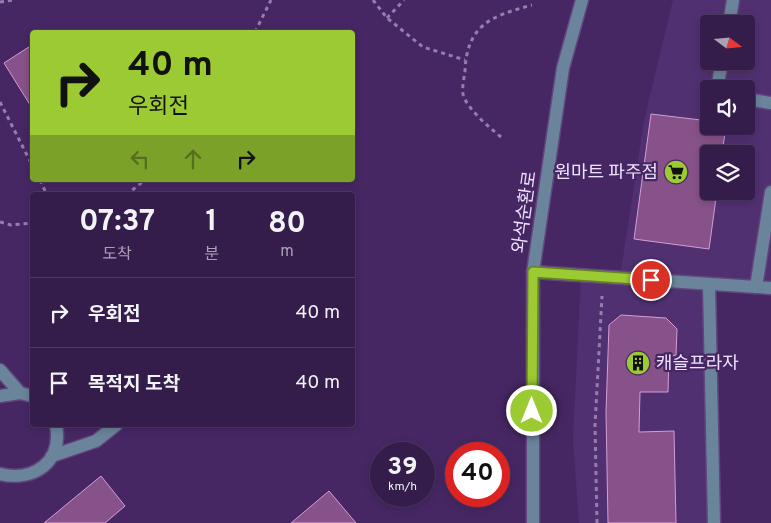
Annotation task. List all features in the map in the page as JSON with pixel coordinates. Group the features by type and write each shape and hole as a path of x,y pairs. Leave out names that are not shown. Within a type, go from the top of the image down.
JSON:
{"street":[{"name":"와석순환로","path":"533,523 533,272 563,68 582,0"},
{"path":"730,15 733,0"},
{"path":"755,99 771,100"},
{"path":"756,287 771,192"},
{"path":"533,272 771,288"},
{"path":"708,284 714,523"},
{"path":"0,370 26,394"},
{"path":"0,396 26,394"},
{"path":"0,486 6,476 23,477 35,473 52,456 57,445 56,427"},
{"path":"52,456 96,441 114,427"}],"path":[{"path":"0,2 14,0"},
{"path":"256,30 270,0"},
{"path":"374,0 387,18 423,47 465,60"},
{"path":"387,18 404,0"},
{"path":"501,137 480,119 463,95 465,60 472,37 496,15 532,5"},
{"path":"0,102 30,161"},
{"path":"130,192 142,182"},
{"path":"0,222 11,225 30,223"},
{"path":"597,523 595,425 602,296"}],"shaded area":[{"path":"673,0 771,0 771,288 709,284 714,523 579,523 573,439 581,275 620,277 644,121"}],"building":[{"path":"30,46 30,105 4,63"},
{"name":"원마트 파주점","path":"651,114 700,120 700,135 725,135 723,145 700,145 700,200 716,200 709,249 634,239"},
{"path":"621,315 666,318 677,329 676,355 669,357 668,392 640,392 639,432 674,431 676,523 608,523 606,412 609,325"},
{"path":"101,476 125,506 105,523 44,523"},
{"path":"329,491 356,523 291,523"}],"place":[{"name":"원마트 파주점","path":"676,172"},
{"name":"캐슬프라자","path":"638,363"}],"route":[{"path":"532,411 533,272 651,280"}]}
